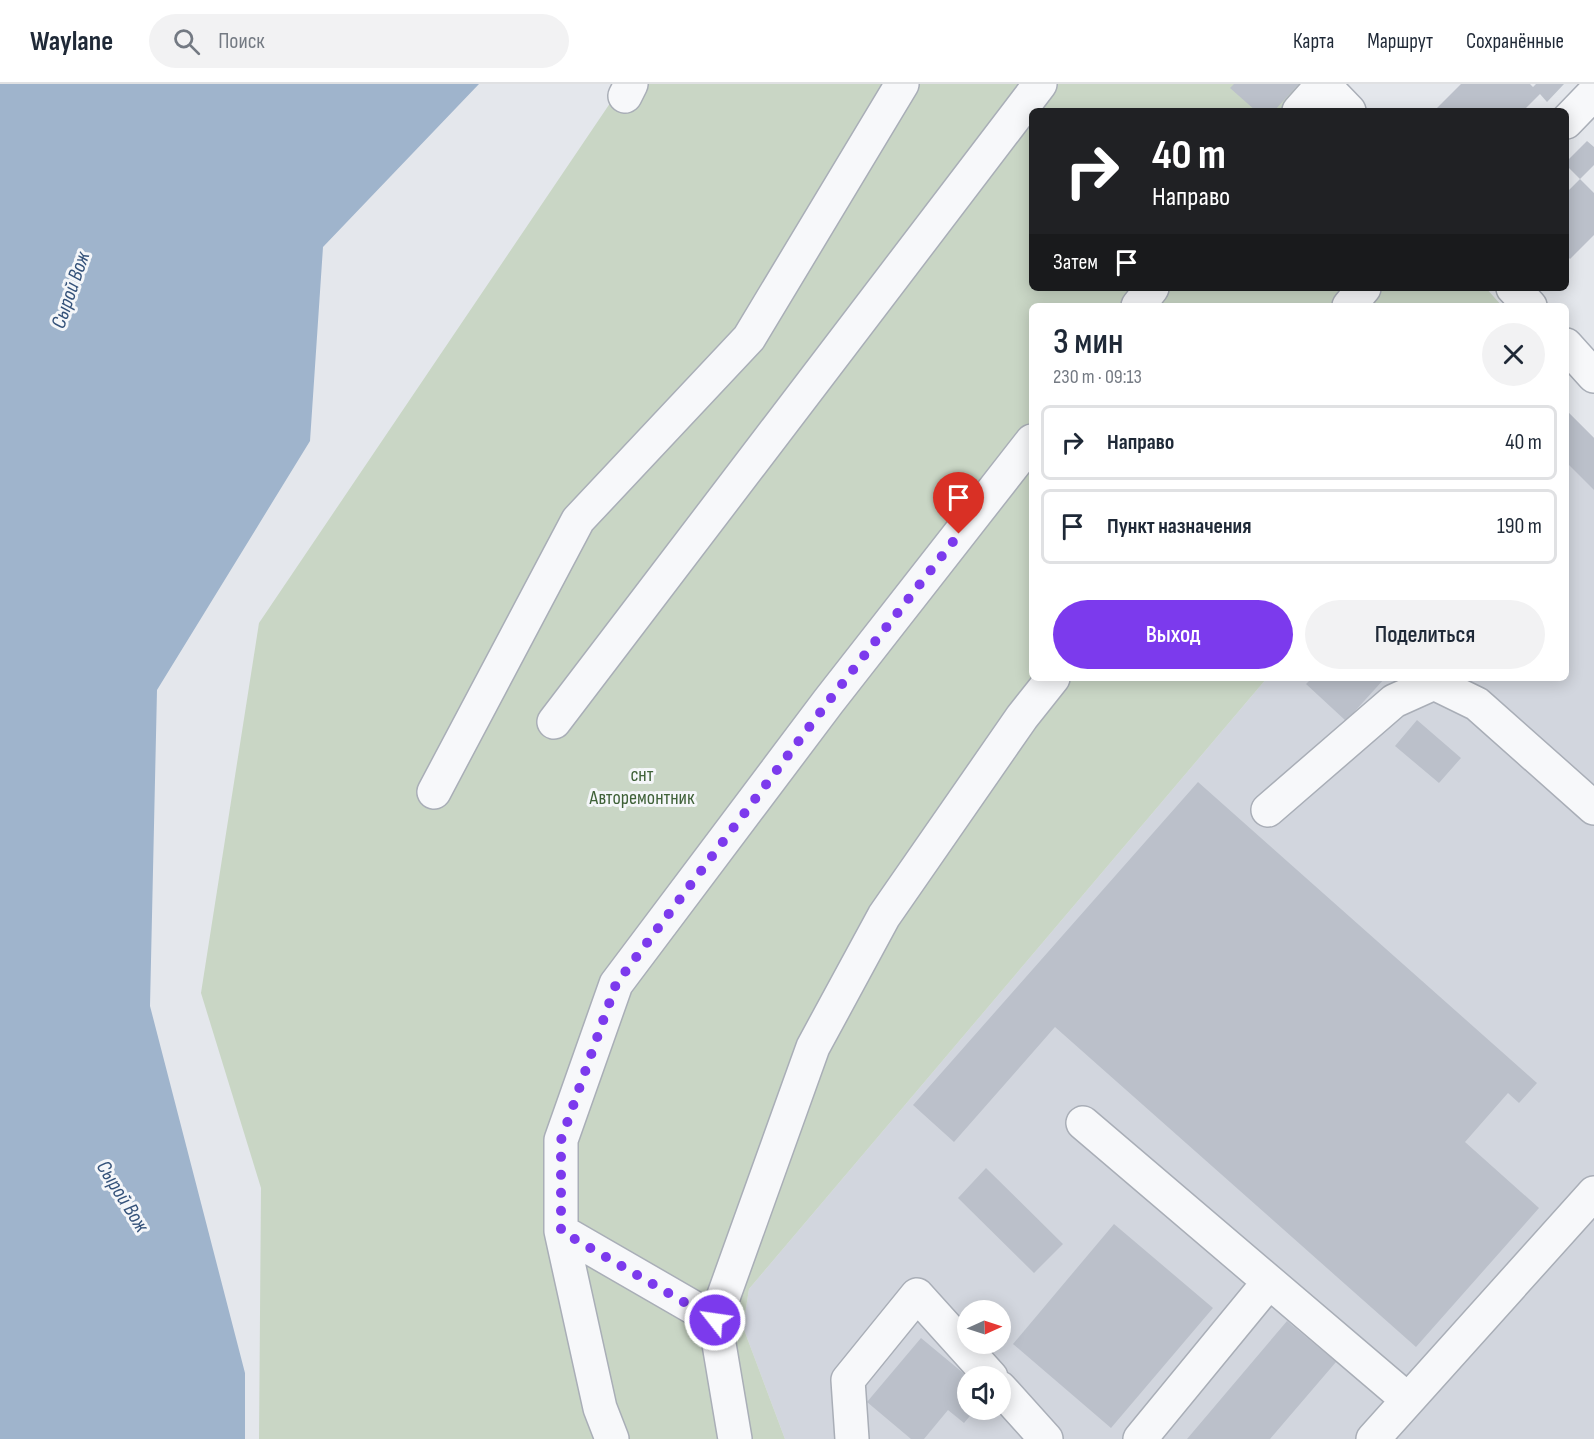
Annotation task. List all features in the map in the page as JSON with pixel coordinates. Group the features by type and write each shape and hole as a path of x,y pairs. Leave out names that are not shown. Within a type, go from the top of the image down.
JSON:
{"street":[{"path":"434,792 578,520 749,338 902,84"},
{"path":"554,722 1040,84"},
{"path":"1302,108 1323,84 1345,108"},
{"path":"1569,119 1594,93"},
{"path":"1140,303 1150,291"},
{"path":"1352,303 1362,291"},
{"path":"1516,291 1527,303"},
{"path":"1569,348 1594,376"},
{"path":"612,1439 600,1408 561,1231 561,1140 616,984 828,702 1029,445"},
{"path":"735,1439 715,1320 813,1047 884,916 1022,717 1051,681"},
{"path":"1268,810 1394,701 1434,683 1477,704 1594,808"},
{"path":"1083,1123 1408,1400"},
{"path":"1373,1439 1594,1193"},
{"path":"561,1231 715,1320"},
{"path":"1140,1439 1269,1281"},
{"path":"852,1439 848,1380 917,1295 981,1366"},
{"path":"1011,1400 1046,1439"}],"shaded area":[{"path":"1569,413 1594,438 1594,1439 785,1439 743,1327 749,1289 1264,681 1569,681"}],"green space":[{"name":"снт Авторемонтник","path":"623,84 1303,84 1324,108 1029,108 1029,291 1489,291 1499,303 1029,303 1029,681 1264,681 749,1289 743,1327 785,1439 259,1439 261,1188 201,993 259,623"}],"water":[{"name":"Сырой Вож","path":"0,84 479,84 323,247 310,441 157,690 150,1006 245,1373 245,1439 0,1439"}],"building":[{"path":"1234,84 1299,84 1277,108 1253,108 1230,88"},
{"path":"1461,84 1530,84 1533,87 1536,84 1564,84 1547,102 1540,94 1526,108 1437,108"},
{"path":"1587,141 1594,147 1594,165 1580,179 1569,168 1569,159"},
{"path":"1580,179 1594,193 1594,235 1570,259 1569,258 1569,190"},
{"path":"1569,413 1594,438 1594,490 1569,465"},
{"path":"1309,681 1382,681 1346,721 1306,684"},
{"path":"1417,720 1461,758 1439,783 1395,746"},
{"path":"1198,782 1537,1083 1519,1103 1508,1093 1465,1142 1539,1208 1416,1347 1055,1027 954,1142 913,1105"},
{"path":"986,1168 1063,1244 1034,1273 958,1198"},
{"path":"1114,1224 1213,1308 1111,1428 1013,1344"},
{"path":"1287,1321 1336,1362 1270,1439 1187,1439"},
{"path":"921,1338 957,1368 957,1417 948,1410 924,1439 911,1439 867,1402"}],"route":[{"path":"715,1320 561,1231 561,1140 616,984 828,702 959,534"}]}
